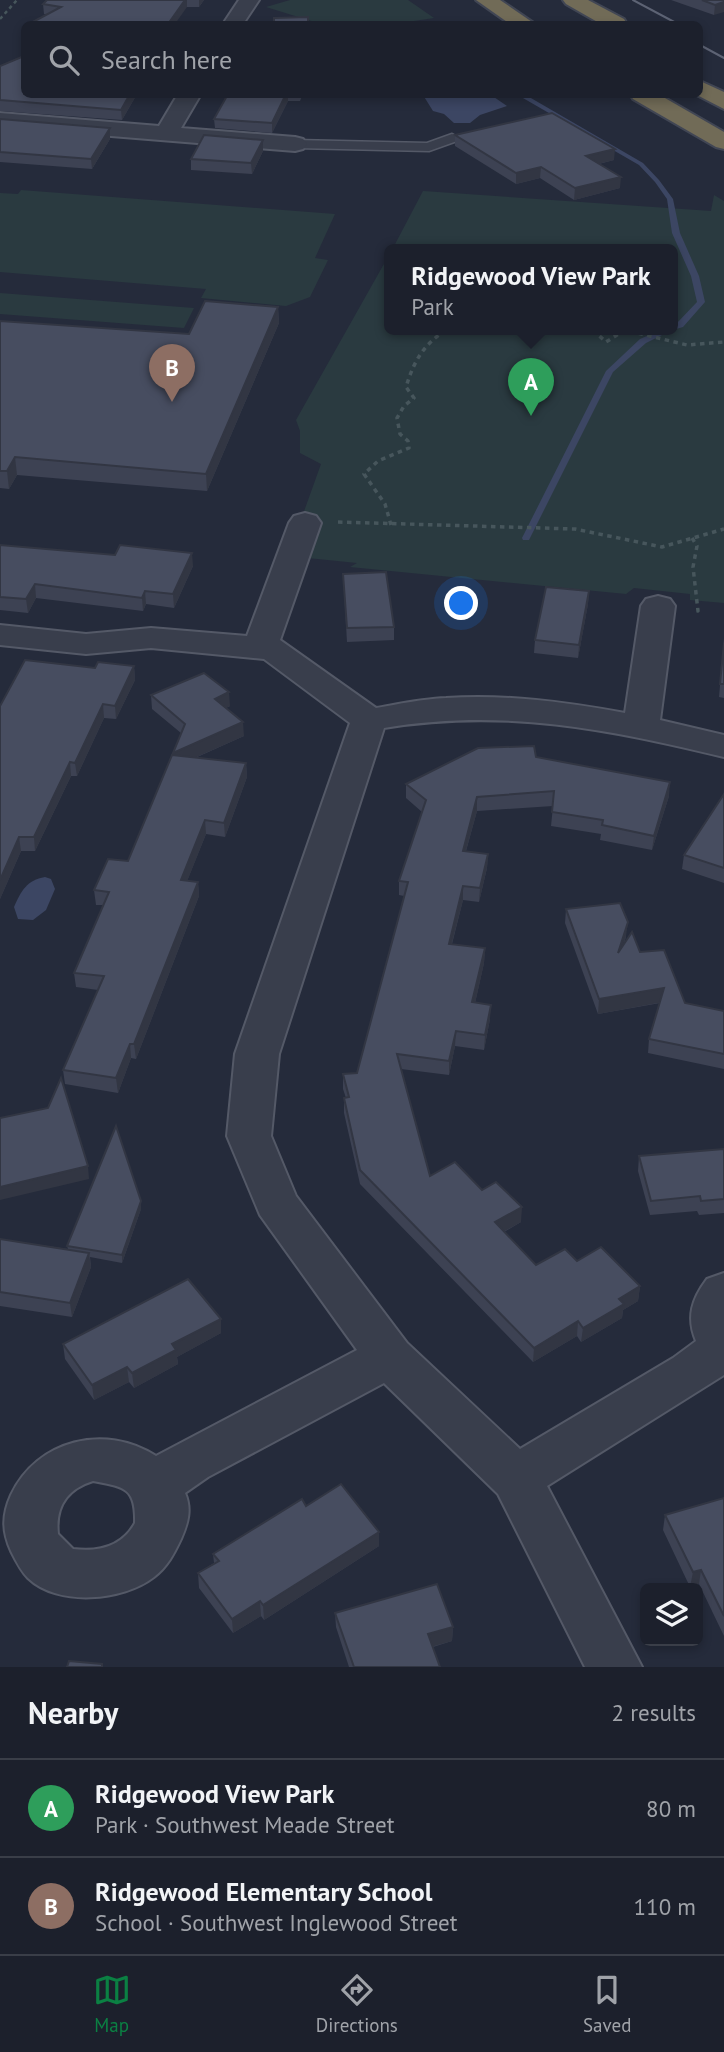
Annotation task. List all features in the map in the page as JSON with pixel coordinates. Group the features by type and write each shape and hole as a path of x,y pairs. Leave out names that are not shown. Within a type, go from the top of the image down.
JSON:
{"highway":[{"path":"486,0 519,21"},
{"path":"565,3 586,21"},
{"path":"565,3 609,21"},
{"path":"703,69 724,79"},
{"path":"703,90 724,102"},
{"path":"649,98 724,142"}],"street":[{"path":"235,21 249,0"},
{"path":"167,132 188,98"},
{"path":"0,120 295,144"},
{"path":"260,647 305,523"},
{"path":"641,726 658,606"},
{"path":"0,635 86,643 151,638 260,647 283,655 369,720 453,708 523,710 641,726 724,746"},
{"path":"369,720 257,1054 249,1136 276,1203 388,1357 516,1478 614,1667"},
{"path":"516,1478 691,1372 724,1348 714,1329 713,1311 724,1292"},
{"path":"156,1485 190,1461 388,1357"}],"lane":[{"path":"295,144 429,147 452,138"}],"path":[{"path":"0,19 17,0"},
{"path":"391,525 390,509 364,474 367,468 385,457 409,448 408,441 400,434 397,418 404,406 414,398 406,387 413,363 422,345 438,335"},
{"path":"597,335 606,342 617,335"},
{"path":"645,335 687,345 724,342"},
{"path":"305,523 439,523 555,528 586,531 654,547 673,545 724,528"},
{"path":"658,606 698,611 693,567 697,545 692,538"}],"shaded area":[{"path":"290,0 408,0 434,18 414,21 311,21 266,7"},
{"path":"21,190 335,214 315,258 328,260 310,297 286,306 201,298 206,289 0,272 0,193 18,194"},
{"path":"423,191 711,211 714,195 724,201 724,603 690,600 690,594 634,588 626,594 350,567 357,563 288,556 321,464 300,453 300,431 296,420 384,264 384,335 678,335 678,244 395,244"},
{"path":"0,293 194,308 184,328 0,314"}],"water":[{"path":"425,98 495,98 507,106 480,115 470,123 454,123 444,114 433,111"},
{"path":"45,877 51,879 55,889 46,910 33,920 18,919 14,907 22,891 29,884"}],"building":[{"path":"47,0 185,0 170,21 35,21 61,7 43,4"},
{"path":"702,0 724,0 724,2 715,5"},
{"path":"308,17 308,21 274,21 274,18"},
{"path":"21,57 21,98 128,98 121,110 0,100 0,66"},
{"path":"226,98 284,98 272,123 214,119"},
{"path":"552,113 615,149 586,156 621,177 575,188 541,167 516,173 455,135"},
{"path":"0,119 110,128 91,159 0,152"},
{"path":"204,135 263,140 251,163 191,159"},
{"path":"205,301 278,307 206,474 15,457 7,471 0,471 0,321 189,334"},
{"path":"0,545 115,555 120,545 192,553 173,594 145,591 142,598 35,584 26,599 0,597"},
{"path":"386,572 394,627 347,628 343,574"},
{"path":"546,587 589,591 579,645 535,640"},
{"path":"724,643 724,684 720,684"},
{"path":"25,660 95,668 98,662 134,666 115,706 103,704 75,763 70,762 34,837 19,837 0,880 0,706"},
{"path":"204,673 229,692 215,699 243,722 173,753 185,724 151,695"},
{"path":"534,746 536,757 670,782 654,836 602,825 603,820 552,812 554,791 477,797 463,851 488,854 480,888 463,886 449,944 485,948 472,1002 491,1005 485,1035 456,1031 449,1061 397,1054 430,1176 455,1162 482,1190 496,1182 522,1207 495,1222 536,1265 565,1249 577,1261 601,1247 640,1286 619,1299 624,1304 583,1328 578,1321 534,1348 360,1170 344,1098 349,1097 343,1074 357,1073 408,882 399,881 426,800 406,784 478,748"},
{"path":"172,755 246,763 224,823 205,820 181,880 198,882 134,1044 130,1044 116,1078 63,1070 104,976 74,973 109,892 94,890 108,859 128,861"},
{"path":"724,794 724,868 684,855"},
{"path":"620,903 628,922 618,953 632,932 640,952 664,950 685,1003 724,1011 724,1054 649,1039 664,988 599,999 566,909"},
{"path":"61,1078 88,1166 0,1187 0,1118 48,1108"},
{"path":"116,1126 141,1201 122,1255 67,1246"},
{"path":"724,1149 724,1199 701,1201 700,1196 651,1201 639,1156"},
{"path":"0,1239 89,1253 70,1303 0,1292"},
{"path":"188,1279 221,1319 172,1344 176,1350 132,1373 127,1367 92,1385 63,1344"},
{"path":"341,1484 379,1532 263,1605 260,1601 232,1619 198,1573 219,1561 213,1554 302,1499 306,1506"},
{"path":"724,1498 724,1616 701,1570 693,1572 665,1515"},
{"path":"437,1584 453,1627 428,1634 440,1667 354,1667 335,1613"},
{"path":"69,1661 102,1664 102,1667 67,1667"}],"waterway":[{"path":"526,98 641,164 670,199 676,233 695,276 701,302 678,326"},
{"path":"526,538 610,371 643,341 657,335"}],"tram line":[{"path":"633,0 672,21"},
{"path":"703,47 724,58"}],"place":[{"name":"Ridgewood Elementary School","path":"172,402"},
{"name":"Ridgewood View Park","path":"531,416"}]}
